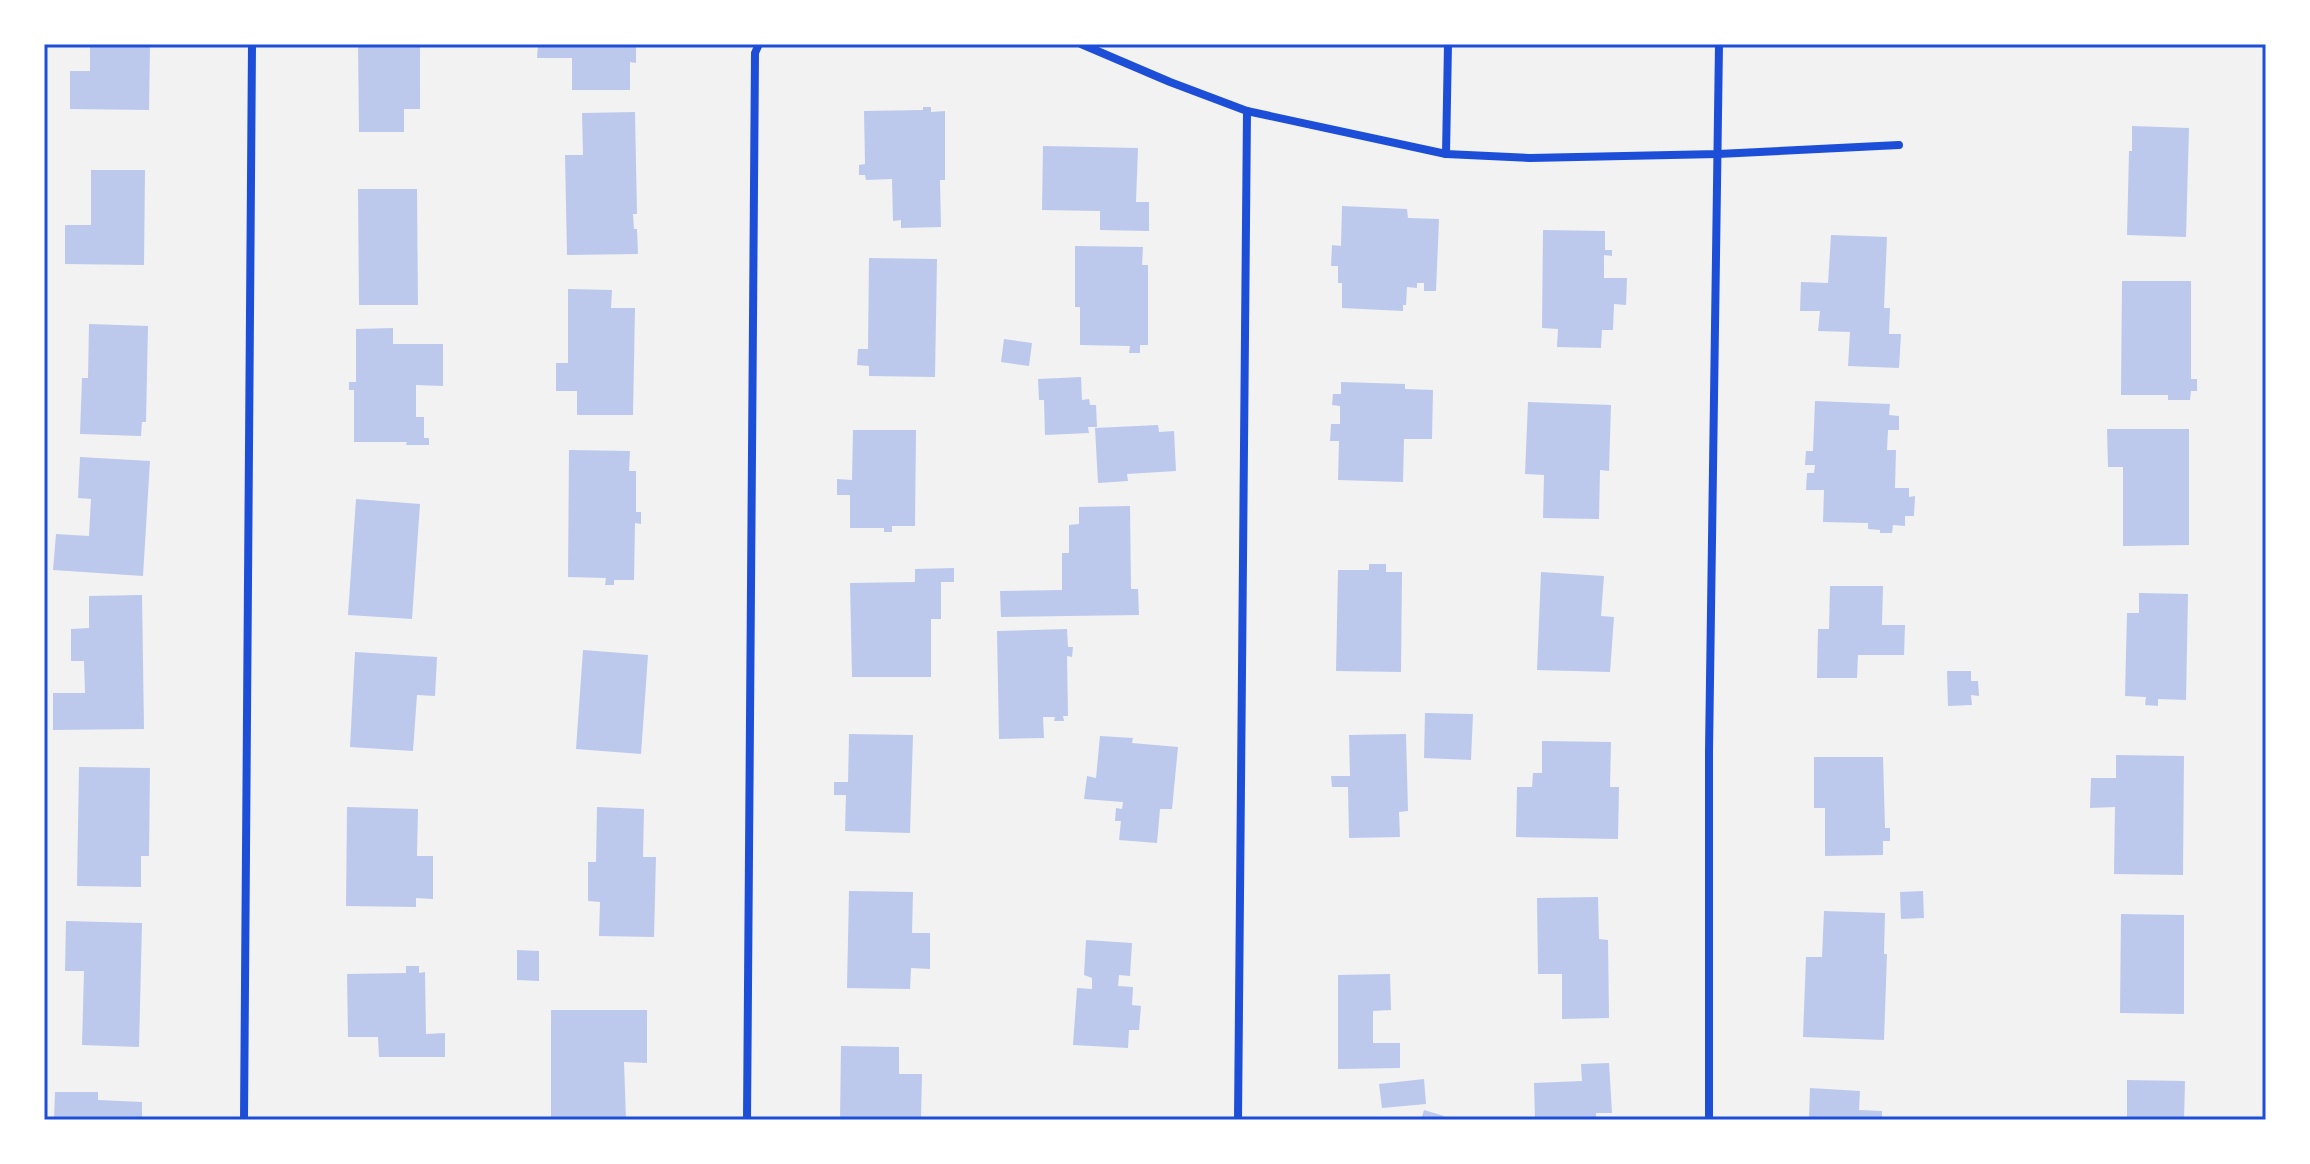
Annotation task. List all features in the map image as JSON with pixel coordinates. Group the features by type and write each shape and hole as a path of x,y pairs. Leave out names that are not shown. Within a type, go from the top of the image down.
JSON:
{"street":[{"path":"244,1120 252,44"},
{"path":"747,1120 755,53 759,44"},
{"path":"1081,44 1247,111 1446,154 1530,158 1718,154 1899,145"},
{"path":"1446,154 1448,44"},
{"path":"1709,1120 1709,752 1719,44"},
{"path":"1238,1120 1247,111"}],"building":[{"path":"90,44 150,44 149,110 70,109 70,71 90,71"},
{"path":"358,44 420,44 420,109 404,109 404,132 359,132"},
{"path":"538,44 636,44 636,63 630,62 630,90 572,90 572,58 537,58"},
{"path":"923,107 931,107 931,112 945,111 945,180 940,180 941,227 901,228 901,220 893,221 892,179 866,180 865,175 859,175 859,165 865,164 864,111 923,110"},
{"path":"635,112 637,214 633,214 638,254 567,255 565,155 583,155 582,113"},
{"path":"2132,126 2189,128 2186,237 2127,235"},
{"path":"1043,146 1138,148 1136,202 1149,202 1149,231 1100,230 1100,211 1042,210"},
{"path":"91,170 145,170 144,265 65,264 65,225 91,225"},
{"path":"358,189 417,189 418,305 359,305"},
{"path":"1342,206 1407,209 1408,218 1439,219 1436,291 1424,291 1424,283 1417,283 1417,288 1407,287 1403,311 1342,308 1338,266 1331,266 1332,245 1341,246"},
{"path":"1543,230 1605,231 1605,250 1612,250 1612,256 1604,255 1604,278 1627,278 1626,305 1614,304 1613,330 1602,330 1601,348 1557,347 1558,329 1542,328"},
{"path":"1831,235 1887,237 1884,308 1890,308 1889,334 1901,334 1899,368 1848,366 1850,332 1818,331 1820,311 1800,311 1801,282 1828,283"},
{"path":"1075,246 1143,247 1142,265 1148,265 1148,345 1140,345 1140,353 1129,353 1130,346 1080,345 1080,307 1075,307"},
{"path":"869,258 937,259 935,377 869,376 869,366 857,365 858,349 868,349"},
{"path":"2122,281 2191,281 2191,379 2197,379 2197,391 2191,391 2190,400 2168,400 2168,395 2121,395"},
{"path":"568,289 612,290 611,308 635,308 633,415 577,415 577,391 556,391 556,363 568,363"},
{"path":"89,324 148,326 146,422 142,422 141,436 80,434 82,378 88,378"},
{"path":"393,328 393,344 443,344 443,386 416,385 416,417 424,417 424,438 429,438 429,445 354,442 354,390 349,390 349,382 356,382 356,329"},
{"path":"1004,339 1032,343 1029,366 1001,362"},
{"path":"1081,377 1082,400 1089,399 1090,405 1096,405 1097,427 1088,427 1089,433 1045,435 1044,400 1039,400 1038,379"},
{"path":"1341,382 1405,384 1405,389 1433,390 1432,439 1404,439 1403,482 1338,480 1339,441 1330,441 1331,424 1340,424 1340,406 1332,405 1333,394 1341,394"},
{"path":"1815,401 1890,404 1889,415 1899,416 1899,430 1888,430 1887,450 1896,450 1895,488 1909,488 1909,497 1915,496 1914,516 1905,516 1905,526 1893,525 1892,533 1880,533 1880,530 1868,529 1868,523 1823,522 1824,490 1806,490 1807,473 1814,473 1815,465 1805,465 1806,451 1813,451"},
{"path":"1528,402 1611,405 1609,471 1600,470 1599,519 1543,518 1544,475 1525,474"},
{"path":"1158,425 1159,432 1174,431 1176,471 1127,474 1128,481 1098,483 1095,428"},
{"path":"2107,429 2189,429 2189,545 2123,546 2123,467 2108,467"},
{"path":"853,430 916,430 915,526 892,526 892,532 884,532 884,528 850,528 850,495 837,495 837,479 852,480"},
{"path":"569,450 630,451 629,471 636,471 636,512 641,512 641,524 635,523 634,580 614,580 614,585 605,585 606,578 568,577"},
{"path":"80,457 150,461 143,576 53,570 56,534 89,536 91,499 78,498"},
{"path":"356,499 420,504 412,619 348,615"},
{"path":"1130,506 1131,589 1138,589 1139,615 1001,617 1000,591 1062,590 1062,553 1069,553 1069,525 1079,524 1079,507"},
{"path":"1369,564 1386,564 1386,572 1402,572 1401,672 1336,671 1338,570 1369,570"},
{"path":"954,568 954,582 941,582 941,619 931,619 931,677 852,677 850,583 915,582 915,569"},
{"path":"1541,572 1604,576 1601,616 1614,617 1610,672 1537,670"},
{"path":"1830,586 1883,586 1882,625 1905,625 1904,655 1858,655 1857,678 1817,678 1818,629 1829,629"},
{"path":"2139,593 2188,594 2186,700 2158,699 2158,706 2145,705 2146,697 2125,696 2127,613 2139,613"},
{"path":"142,595 144,729 53,730 53,693 85,693 84,661 71,661 71,629 89,628 89,596"},
{"path":"1067,629 1068,647 1073,647 1072,657 1067,656 1068,716 1063,716 1064,721 1043,717 1044,738 999,739 997,631"},
{"path":"583,650 648,655 641,754 576,749"},
{"path":"355,652 437,657 435,696 417,695 413,751 350,747"},
{"path":"1947,671 1971,671 1971,681 1978,681 1979,696 1971,695 1972,705 1948,706"},
{"path":"1425,713 1473,714 1471,760 1424,758"},
{"path":"849,734 913,735 910,833 845,831 846,795 834,795 834,782 848,782"},
{"path":"1406,734 1408,811 1399,812 1400,837 1349,838 1348,787 1332,787 1331,776 1350,776 1349,735"},
{"path":"1100,736 1133,738 1132,743 1178,747 1172,809 1160,809 1157,843 1119,840 1121,821 1115,821 1116,808 1122,809 1123,802 1084,799 1087,776 1096,778"},
{"path":"1542,741 1611,742 1610,787 1619,787 1618,839 1516,837 1517,787 1532,787 1533,773 1542,773"},
{"path":"2116,755 2184,756 2183,875 2114,874 2115,807 2090,808 2091,778 2116,778"},
{"path":"1814,757 1883,757 1885,828 1890,828 1890,841 1883,841 1883,855 1825,856 1825,808 1814,808"},
{"path":"79,767 150,768 149,856 141,856 141,887 77,886"},
{"path":"347,807 418,809 417,856 433,856 433,899 416,898 416,907 346,906"},
{"path":"597,807 644,809 643,857 656,857 654,937 599,936 600,902 588,901 588,862 596,862"},
{"path":"849,891 913,892 912,933 930,933 930,969 911,968 910,989 847,988"},
{"path":"1923,891 1924,918 1901,919 1900,892"},
{"path":"1598,897 1599,939 1608,940 1609,1018 1562,1019 1562,974 1538,974 1537,898"},
{"path":"1824,911 1885,913 1884,1040 1803,1037 1806,957 1822,957"},
{"path":"2121,914 2184,915 2184,1014 2120,1013"},
{"path":"66,921 142,923 139,1047 82,1045 84,971 65,971"},
{"path":"1086,940 1132,943 1130,976 1119,975 1118,986 1133,987 1132,1005 1141,1006 1139,1030 1129,1030 1128,1048 1073,1045 1077,988 1092,989 1092,978 1084,975"},
{"path":"517,950 539,951 539,981 517,980"},
{"path":"406,966 419,966 419,973 425,972 426,1034 445,1033 445,1057 379,1057 378,1037 348,1037 347,974 406,973"},
{"path":"1390,974 1391,1010 1373,1011 1373,1043 1400,1043 1400,1068 1338,1069 1338,975"},
{"path":"551,1010 647,1010 647,1063 624,1062 626,1120 551,1120"},
{"path":"841,1046 899,1047 899,1074 922,1074 921,1120 840,1120"},
{"path":"1609,1063 1612,1113 1596,1113 1596,1120 1535,1120 1534,1083 1582,1081 1581,1064"},
{"path":"1424,1079 1426,1104 1382,1108 1379,1084"},
{"path":"2127,1080 2185,1081 2184,1120 2127,1120"},
{"path":"1810,1088 1860,1091 1859,1110 1882,1111 1882,1120 1809,1120"},
{"path":"55,1092 98,1092 98,1100 142,1102 142,1120 54,1120"},
{"path":"1424,1110 1444,1116 1443,1120 1421,1120"}]}
